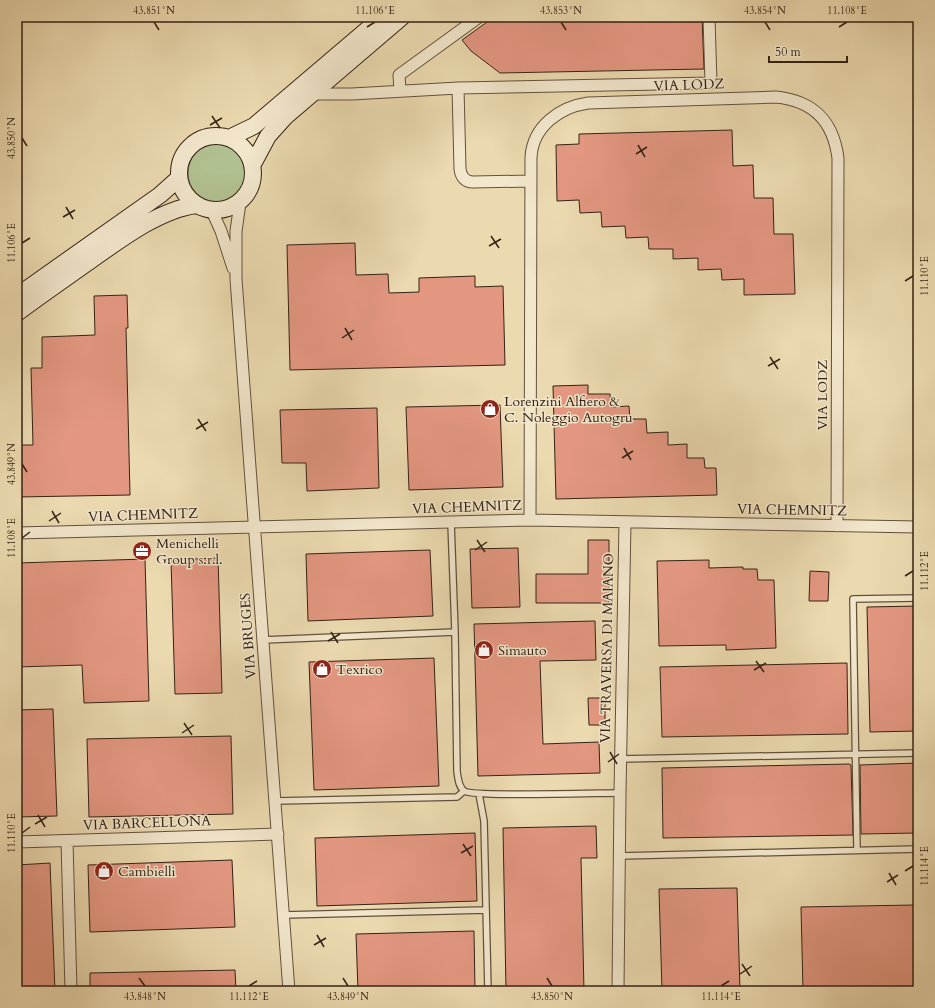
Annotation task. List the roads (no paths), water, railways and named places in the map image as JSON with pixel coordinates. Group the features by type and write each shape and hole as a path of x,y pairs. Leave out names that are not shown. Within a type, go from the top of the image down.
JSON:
{"main road":[{"path":"229,138 254,126 382,17"},
{"path":"253,164 264,143 274,129 311,94 402,17"},
{"path":"17,313 115,243 170,211 186,206 196,205 212,211 225,210 240,203 247,195 254,177 253,164 246,151 236,141 220,136 211,136 195,142 183,156 180,164 179,178 184,192 196,205"},
{"path":"17,296 153,200 179,178"}],"street":[{"path":"400,91 399,75 480,17"},
{"path":"311,94 352,94 458,88 711,83 710,17"},
{"path":"458,88 460,169 463,178 468,182 531,181"},
{"name":"VIA LODZ","path":"530,520 531,150 540,130 559,113 569,108 588,103 776,96 790,98 805,103 826,122 833,136 838,158 837,526"},
{"name":"VIA BRUGES","path":"240,203 236,230 236,279 289,991"},
{"name":"VIA BRUGES","path":"212,211 224,240 236,279"},
{"name":"VIA CHEMNITZ","path":"17,533 530,520 918,527"},
{"name":"VIA TRAVERSA DI MAIANO","path":"618,991 624,522"},
{"name":"VIA BARCELLONA","path":"17,842 278,834"},
{"path":"67,841 71,991"}],"lane":[{"path":"451,522 458,782 464,791 479,794 620,793"},
{"path":"857,850 853,599 918,598"},
{"path":"263,640 455,632"},
{"path":"620,759 918,753"},
{"path":"276,801 458,797 464,791"},
{"path":"479,794 484,820 488,991"},
{"path":"619,856 918,849"},
{"path":"284,915 486,910"}],"place":[{"name":"Lorenzini Alfiero & C. Noleggio Autogru","path":"490,409"},
{"name":"Menichelli Group s.r.l.","path":"142,551"},
{"name":"Simauto","path":"484,650"},
{"name":"Texrico","path":"322,669"},
{"name":"Cambielli","path":"104,871"}]}
